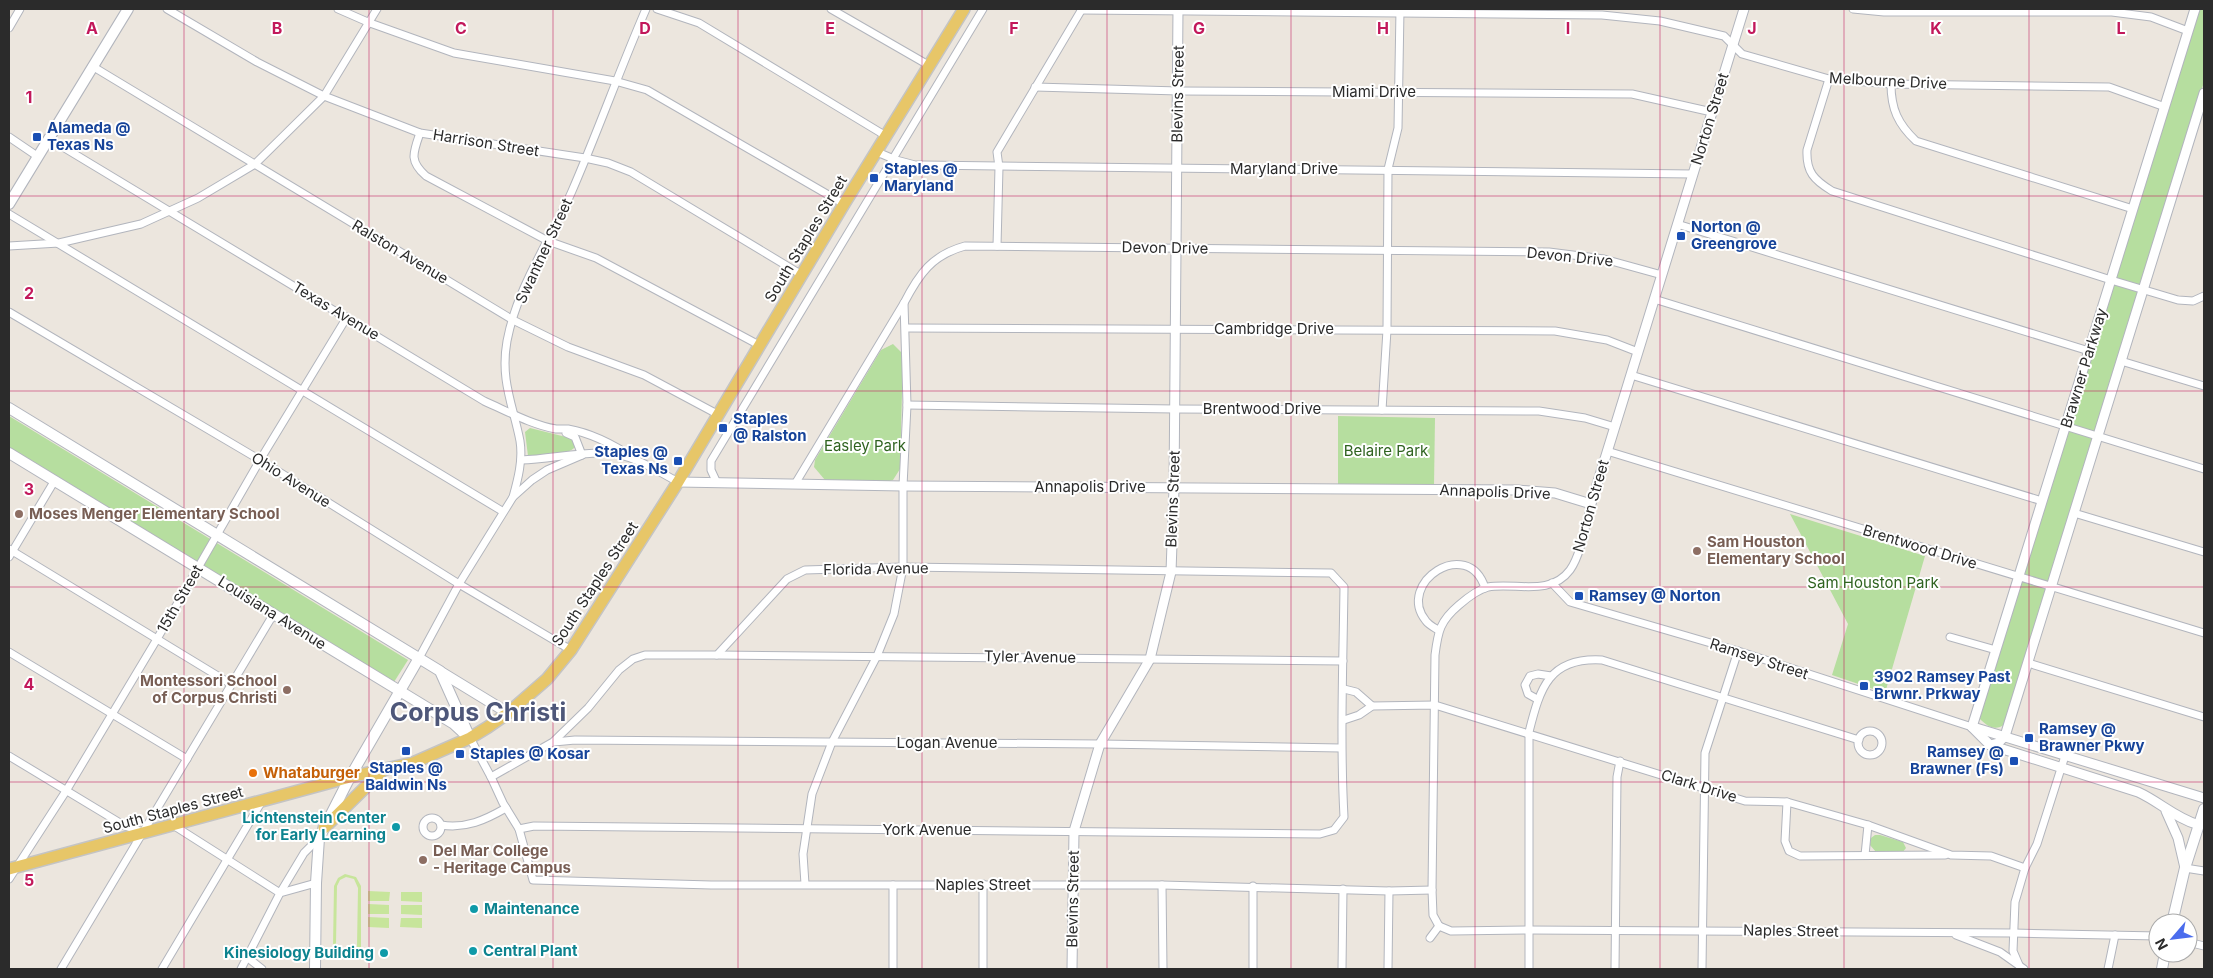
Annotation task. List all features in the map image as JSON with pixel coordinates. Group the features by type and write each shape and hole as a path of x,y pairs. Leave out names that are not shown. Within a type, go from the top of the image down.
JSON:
{"main road":[{"path":"9,204 128,9"},
{"name":"South Staples Street","path":"10,871 144,832 350,777 413,763 470,738 508,713 547,679 571,650 678,482 844,204 964,9"},
{"path":"9,408 508,713"},
{"name":"Louisiana Avenue","path":"9,453 454,724 470,738"},
{"path":"315,969 316,883 322,833 350,777 419,658"},
{"path":"440,671 455,700 470,738"},
{"path":"322,833 383,770"},
{"path":"2174,913 2185,868 2204,808"}],"street":[{"path":"9,28 20,9"},
{"name":"Harrison Street","path":"167,9 257,62 324,96 420,133 585,158 608,163 631,172 802,275"},
{"path":"338,9 370,23 454,52 615,81 647,90 844,204"},
{"path":"9,246 59,243 140,224 171,212 225,183 255,164 324,96 377,9"},
{"name":"Swantner Street","path":"419,658 459,584 502,511 513,497 518,481 521,460 520,442 507,390 505,364 507,341 528,278 548,241 585,158 646,9"},
{"path":"657,9 699,23 886,136"},
{"path":"831,9 930,66"},
{"path":"717,483 711,470 711,461 983,9"},
{"path":"997,246 997,152 1082,9"},
{"name":"Melbourne Drive","path":"1082,9 1400,11 1602,15 1689,26 1724,36 1742,54 1830,79 1891,84 2109,87 2165,107"},
{"name":"Blevins Street","path":"1072,969 1074,831 1100,744 1150,658 1170,572 1174,488 1175,249 1179,91 1178,9"},
{"name":"Norton Street","path":"1438,630 1444,620 1467,598 1485,588 1499,586 1540,587 1552,583 1570,570 1575,562 1591,504 1744,9"},
{"path":"1853,9 1884,12 2112,12 2151,17 2188,31"},
{"name":"Brawner Parkway","path":"1972,726 2195,9"},
{"path":"1382,410 1387,330 1388,169 1398,128 1400,11"},
{"name":"Ralston Avenue","path":"92,66 513,320 568,347 644,375 719,415"},
{"path":"1830,79 1807,150 1806,163 1810,173 1818,183 1832,191 2178,300 2193,301 2204,296"},
{"path":"1891,84 1891,99 1895,115 1904,130 1916,141 2133,209"},
{"name":"Miami Drive","path":"1035,88 1179,91 1632,94 1712,112"},
{"path":"1990,745 1998,743 2005,736 2204,93"},
{"path":"420,133 413,158 416,168 426,176 548,241 596,258 760,345"},
{"path":"9,138 37,156"},
{"name":"Texas Avenue","path":"48,138 484,401 512,414 556,429 568,429 595,438 620,449 634,459 678,482"},
{"name":"Maryland Drive","path":"877,152 914,165 1693,174"},
{"path":"9,214 502,511"},
{"path":"1678,224 2089,351"},
{"name":"Devon Drive","path":"795,484 904,303 918,276 947,251 965,246 1549,252 1604,258 1662,275"},
{"path":"1654,299 2204,470"},
{"path":"805,884 803,854 805,830 812,794 832,742 877,656 894,614 903,567 903,486 907,405 904,303"},
{"name":"Ohio Avenue","path":"9,312 260,460 459,584 571,650"},
{"name":"15th Street","path":"10,871 66,791 157,639 260,460 347,317"},
{"name":"Cambridge Drive","path":"906,328 1555,331 1607,340 1638,352"},
{"path":"2121,361 2204,386"},
{"path":"1631,375 2042,502"},
{"name":"Brentwood Drive","path":"907,405 1539,411 1585,418 1615,427"},
{"path":"556,429 575,437 582,455"},
{"name":"Brentwood Drive","path":"1608,450 2051,588 2204,633"},
{"name":"Texas Avenue","path":"521,460 540,460 575,453 582,455"},
{"name":"Texas Avenue","path":"513,497 547,470 582,455 607,453 634,459"},
{"path":"55,480 10,552 231,684"},
{"name":"Annapolis Drive","path":"678,482 903,486 1518,490 1555,493 1591,504"},
{"path":"2074,513 2204,552"},
{"path":"1430,938 1439,926 1433,916 1432,890 1435,655 1438,630 1426,621 1420,608 1419,595 1430,576 1440,567 1453,564 1464,565 1482,577 1485,588"},
{"name":"Florida Avenue","path":"717,654 788,579 805,570 903,567 1331,573 1344,587 1343,661"},
{"name":"Ramsey Street","path":"1552,583 1570,602 1738,651 2065,756 2204,798"},
{"path":"61,969 273,615"},
{"path":"1950,637 1996,650"},
{"path":"1702,969 1703,788 1705,753 1738,651"},
{"path":"9,652 187,759"},
{"path":"491,777 553,742 588,708 619,670 633,659 645,654 717,654"},
{"name":"Tyler Avenue","path":"717,654 1343,661"},
{"path":"1529,969 1529,732 1537,700 1556,671 1570,663 1584,659 1602,660 1859,740"},
{"path":"1341,748 1344,720 1343,661"},
{"path":"2028,663 2204,717"},
{"path":"1537,700 1528,694 1525,685 1530,676 1538,674 1551,676"},
{"path":"1344,689 1356,692 1372,706"},
{"name":"Clark Drive","path":"1344,720 1359,715 1372,706 1435,705 1529,732 1745,800 1787,802 1868,824 1951,856 1991,856 2025,868"},
{"name":"Ramsey Street","path":"1972,726 1990,745 2138,792 2154,801 2166,811 2199,825"},
{"path":"470,738 506,808 520,830"},
{"name":"Logan Avenue","path":"553,742 575,740 1341,748"},
{"name":"York Avenue","path":"520,830 534,826 1320,834 1334,830 1344,817 1341,748"},
{"path":"9,756 125,826 144,832"},
{"path":"2022,967 2013,951 2015,902 2025,868 2037,844 2065,756"},
{"path":"1615,969 1617,777 1620,761"},
{"path":"162,969 262,802"},
{"path":"1787,802 1785,841 1789,851 1800,856 1951,856"},
{"path":"441,825 470,825 483,821 506,808"},
{"path":"2166,811 2178,838 2185,868 2204,871"},
{"path":"1865,855 1868,824"},
{"path":"173,825 280,893 316,883"},
{"name":"Naples Street","path":"520,830 533,880 711,885 1162,885 1389,891 1432,890"},
{"path":"241,969 280,893 304,853 322,833"},
{"path":"983,884 983,969"},
{"path":"893,885 893,969"},
{"path":"1162,885 1163,969"},
{"path":"1253,886 1253,969"},
{"path":"1342,969 1343,889"},
{"path":"1388,969 1389,891"},
{"name":"Naples Street","path":"1439,926 1451,931 2013,933 2148,936"},
{"path":"1952,933 2000,952 2022,967"},
{"path":"2108,969 2115,935"},
{"path":"248,958 262,969"}],"green space":[{"path":"2199,9 2204,9 2204,82 2005,724 1998,728 1991,727 1980,719 1980,715"},
{"name":"Easley Park","path":"893,344 903,354 900,469 893,480 886,482 825,480 814,467 815,460 881,350"},
{"path":"9,416 408,660 394,682 9,449"},
{"name":"Belaire Park","path":"1338,416 1435,418 1434,486 1338,484"},
{"path":"530,428 570,438 574,440 576,446 568,452 561,454 539,457 528,456 525,432"},
{"name":"Sam Houston Park","path":"1790,514 1925,556 1885,693 1832,675 1848,624"},
{"path":"1875,835 1903,842 1906,848 1902,853 1876,852 1870,845 1871,838"},
{"path":"345,874 356,877 361,886 361,960 357,960 357,954 349,958 340,956 333,946 334,886 338,878","holes":["346,877 354,879 358,888 357,946 353,953 347,955 339,951 336,944 337,886 340,880"]},
{"path":"368,891 390,892 389,901 368,901"},
{"path":"401,892 422,892 422,902 401,901"},
{"path":"368,904 389,905 389,914 368,914"},
{"path":"401,905 422,905 422,915 401,914"},
{"path":"368,917 389,918 389,928 368,927"},
{"path":"401,918 422,918 422,928 400,927"}],"place":[{"name":"Alameda @ Texas Ns","path":"37,137"},
{"name":"Staples @ Maryland","path":"874,178"},
{"name":"Norton @ Greengrove","path":"1681,236"},
{"name":"Staples @ Ralston","path":"723,428"},
{"name":"Staples @ Texas Ns","path":"678,461"},
{"name":"Moses Menger Elementary School","path":"19,514"},
{"name":"Sam Houston Elementary School","path":"1697,551"},
{"name":"Ramsey @ Norton","path":"1579,596"},
{"name":"3902 Ramsey Past Brwnr. Prkway","path":"1864,686"},
{"name":"Montessori School of Corpus Christi","path":"287,690"},
{"name":"Ramsey @ Brawner Pkwy","path":"2029,738"},
{"name":"Staples @ Baldwin Ns","path":"406,751"},
{"name":"Staples @ Kosar","path":"460,754"},
{"name":"Ramsey @ Brawner (Fs)","path":"2014,761"},
{"name":"Whataburger","path":"253,773"},
{"name":"Lichtenstein Center for Early Learning","path":"396,827"},
{"name":"Del Mar College - Heritage Campus","path":"423,860"},
{"name":"Maintenance","path":"474,909"},
{"name":"Central Plant","path":"473,951"},
{"name":"Kinesiology Building","path":"384,953"}],"district":[{"name":"Corpus Christi","path":"478,712"}]}
